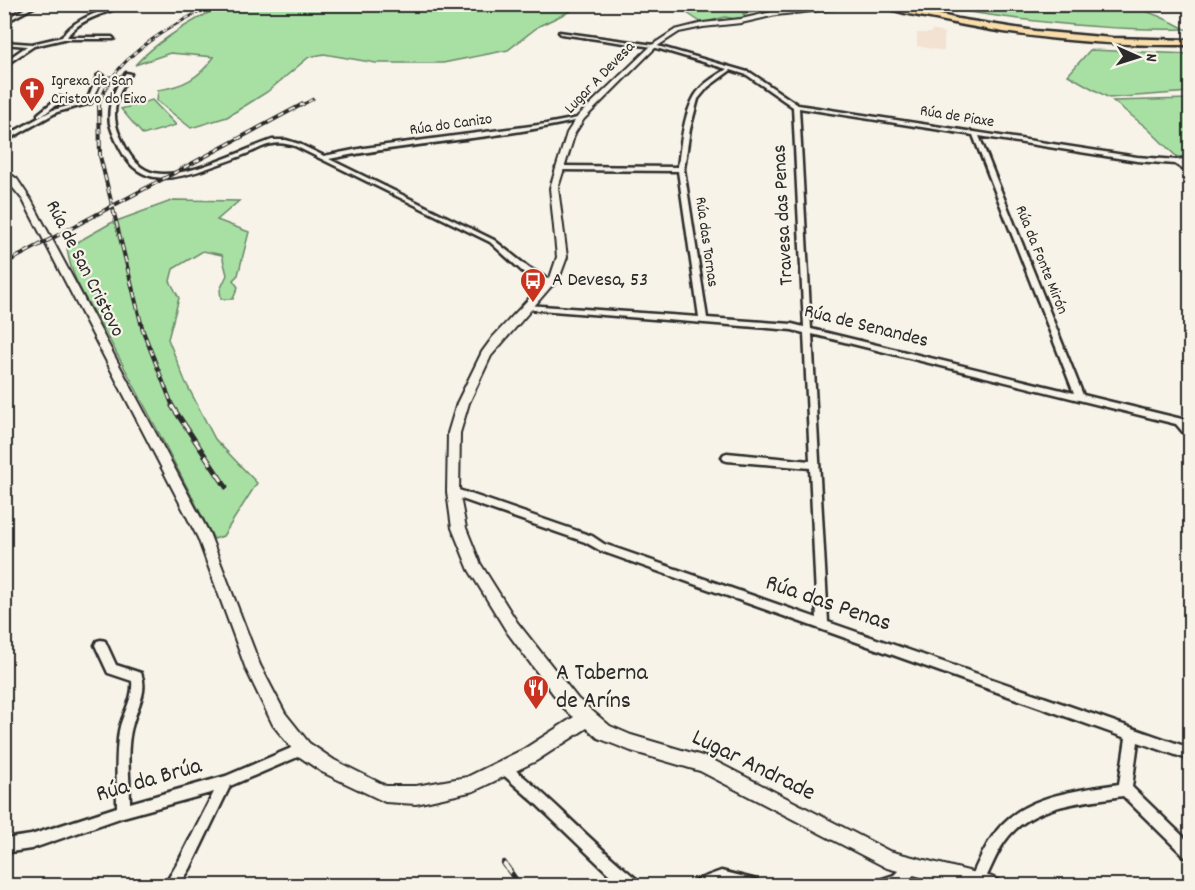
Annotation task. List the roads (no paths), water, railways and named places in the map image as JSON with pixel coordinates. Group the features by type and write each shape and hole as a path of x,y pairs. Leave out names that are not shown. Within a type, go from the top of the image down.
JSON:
{"highway":[{"path":"882,4 963,23 1032,33 1124,41 1191,43"},
{"path":"900,4 962,18 1040,29 1191,38"}],"street":[{"path":"4,22 37,4"},
{"path":"64,38 70,29 78,24 125,4"},
{"name":"Lugar A Devesa","path":"459,528 453,492 454,433 463,403 486,355 559,271 562,258 554,193 558,168 571,133 582,118 654,46 677,31 770,14 874,4"},
{"path":"561,33 654,46 730,69"},
{"path":"4,43 32,45 64,38 112,38"},
{"path":"4,65 32,45"},
{"name":"Rúa de Piaxe","path":"730,69 749,74 796,106 1137,159 1177,162 1191,160"},
{"name":"Rúa das Tornas","path":"703,319 681,169 691,108 701,92 730,69"},
{"path":"4,140 55,111 89,102 99,78 126,76 116,96 113,125 131,160 150,176 165,178 187,174 272,142 286,142 297,145 492,241 526,270 550,283"},
{"path":"38,119 47,108 61,98"},
{"name":"Travesa das Penas","path":"796,106 823,625"},
{"name":"Rúa do Canizo","path":"324,158 364,150 546,126 582,118"},
{"name":"Rúa da Fonte Mirón","path":"975,134 1080,397"},
{"path":"1177,162 1191,172"},
{"path":"558,168 681,169"},
{"name":"Rúa de San Cristovo","path":"4,172 14,181 27,200 204,537 254,669 279,719 303,749 328,766 385,794 416,795 468,784 504,768 530,755 586,719"},
{"name":"Rúa de Senandes","path":"527,307 783,326 1191,424"},
{"path":"1179,421 1191,435"},
{"path":"727,457 815,465"},
{"name":"Rúa das Penas","path":"453,492 588,539 600,547 1191,754"},
{"name":"Lugar Andrade","path":"459,528 474,566 498,607 544,670 586,719 604,732 703,764 875,854 912,867 984,883"},
{"path":"101,645 112,669 137,677 140,685 139,696 128,716 125,730 122,767 123,811"},
{"path":"1125,789 1133,734"},
{"name":"Rúa da Brúa","path":"4,846 32,842 123,811 226,782 303,749"},
{"path":"504,768 525,784 604,863 634,885"},
{"path":"171,885 185,864 226,782"},
{"path":"1125,789 1191,852"},
{"path":"984,883 1005,831 1018,819 1039,808 1062,801 1125,789"},
{"path":"881,885 898,880 912,867"},
{"path":"699,885 722,878 753,885"}],"railway":[{"path":"99,106 116,72 130,57 163,32 215,4"},
{"path":"300,106 313,99"},
{"path":"112,206 303,104"},
{"path":"99,106 100,156 112,206"},
{"path":"4,264 112,206"},
{"path":"112,206 143,331 173,407"},
{"path":"172,406 226,487"},
{"path":"504,863 520,886"}],"place":[{"name":"Igrexa de San Cristovo do Eixo","path":"32,113"},
{"name":"A Devesa, 53","path":"533,304"},
{"name":"A Taberna de Aríns","path":"536,711"}]}
